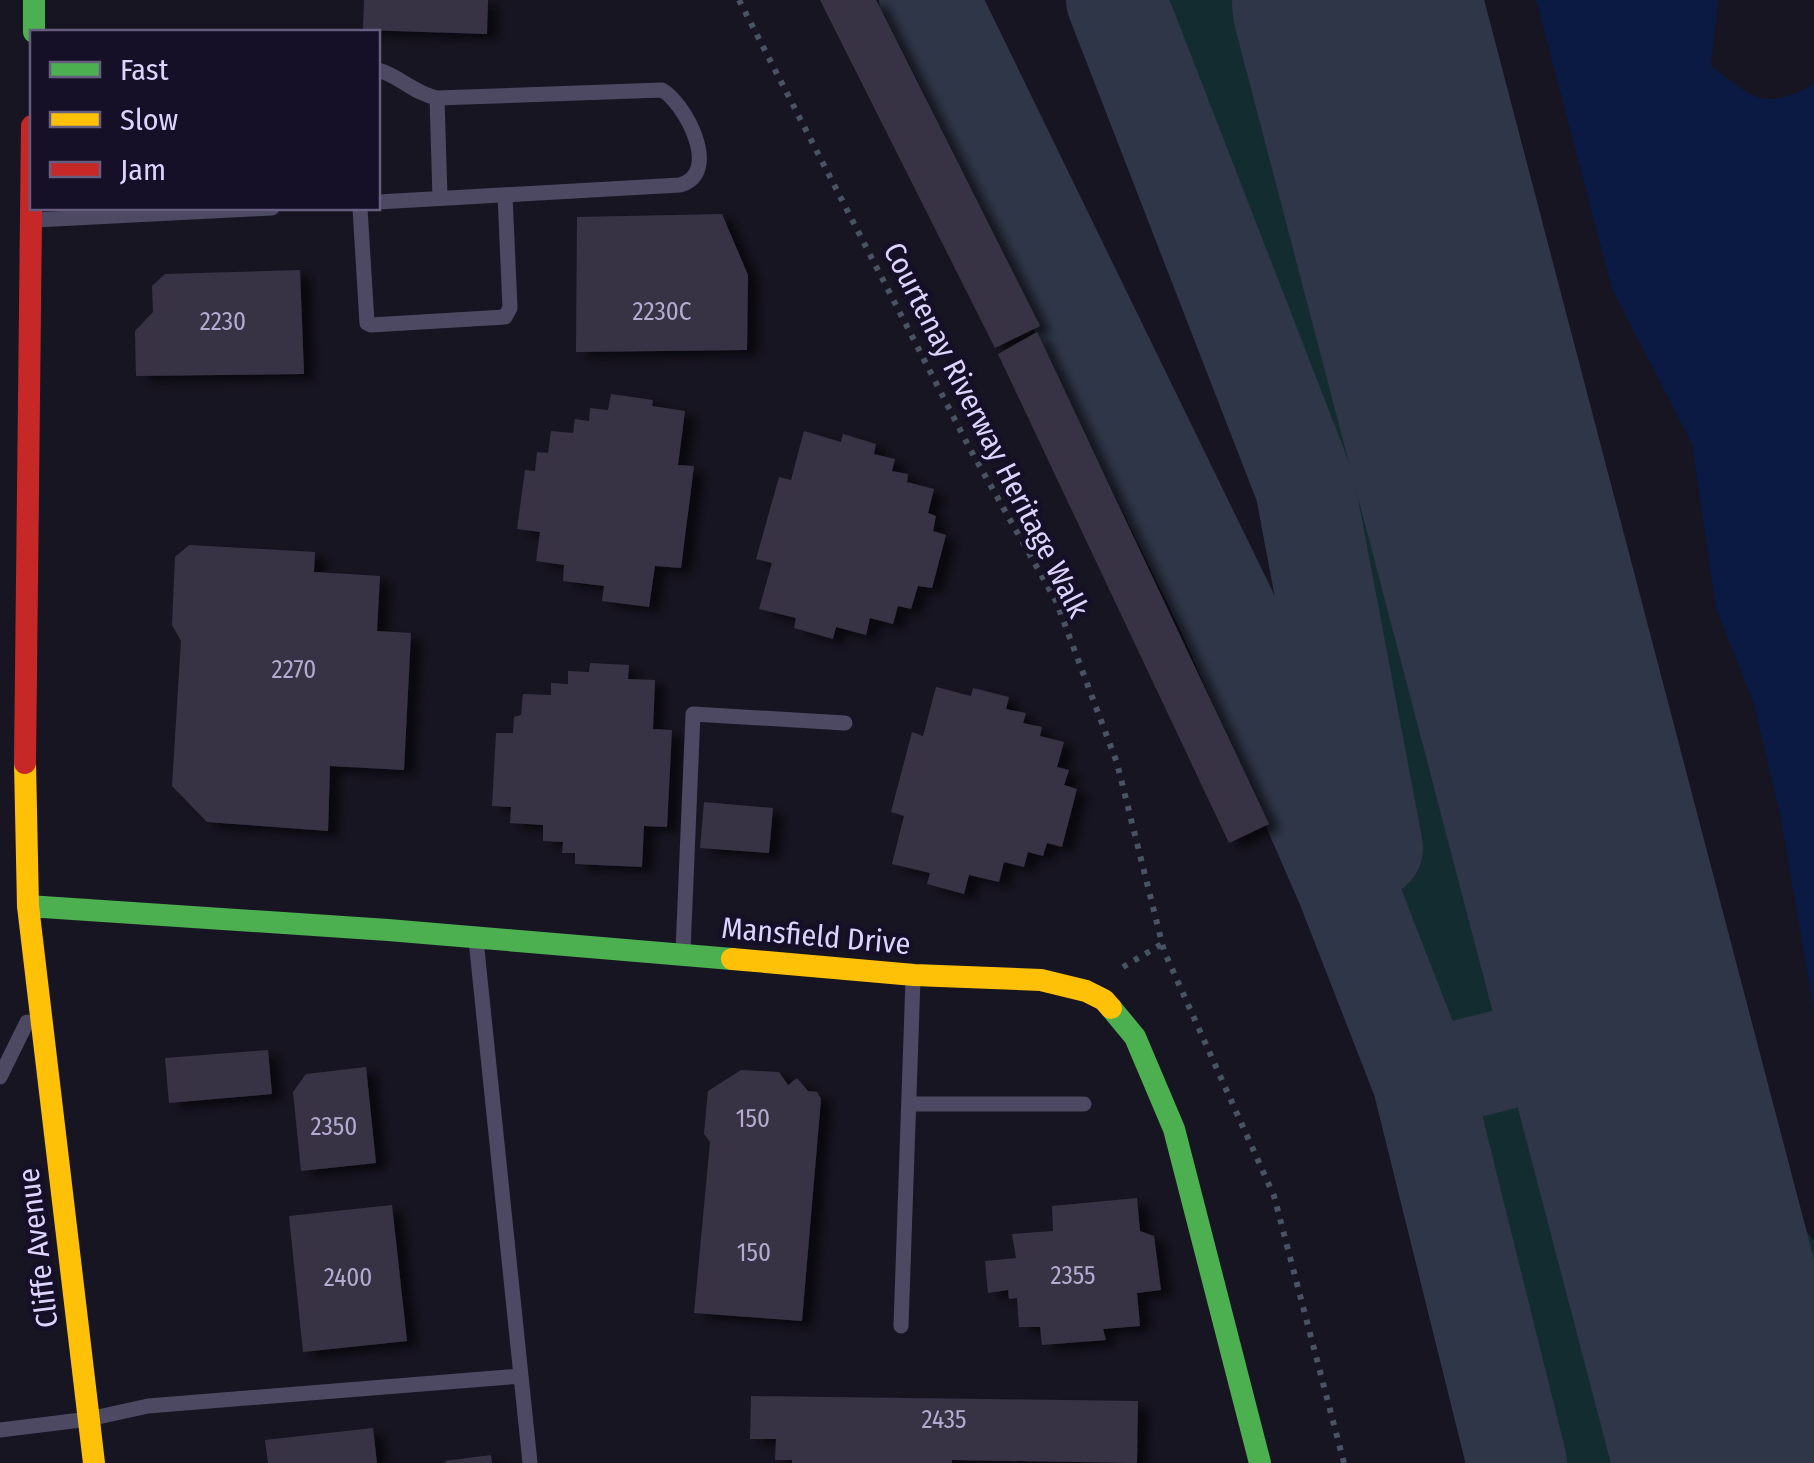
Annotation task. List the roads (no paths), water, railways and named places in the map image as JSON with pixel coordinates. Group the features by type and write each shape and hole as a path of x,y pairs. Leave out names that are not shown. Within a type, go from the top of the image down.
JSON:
{"street":[{"path":"34,0 34,30"},
{"name":"Cliffe Avenue","path":"31,210 18,740 28,906 94,1463"},
{"name":"Mansfield Drive","path":"28,906 476,937 914,975 1062,983 1104,1000 1128,1028 1174,1129 1260,1463"}],"lane":[{"path":"380,71 420,95 436,98 662,90 675,101 701,151 698,170 680,185 380,202"},
{"path":"436,98 440,198"},
{"path":"360,210 367,323 372,326 505,317 510,308 505,195"},
{"path":"31,220 171,210"},
{"path":"682,955 694,714 846,723"},
{"path":"476,937 530,1463"},
{"path":"902,1326 914,975"},
{"path":"0,1077 38,1000"},
{"path":"909,1104 1084,1104"},
{"path":"0,1430 148,1406 521,1376"}],"water":[{"path":"1536,0 1718,0 1711,66 1760,98 1782,98 1814,84 1814,1011 1781,819 1754,704 1716,608 1692,444 1612,289"}]}
